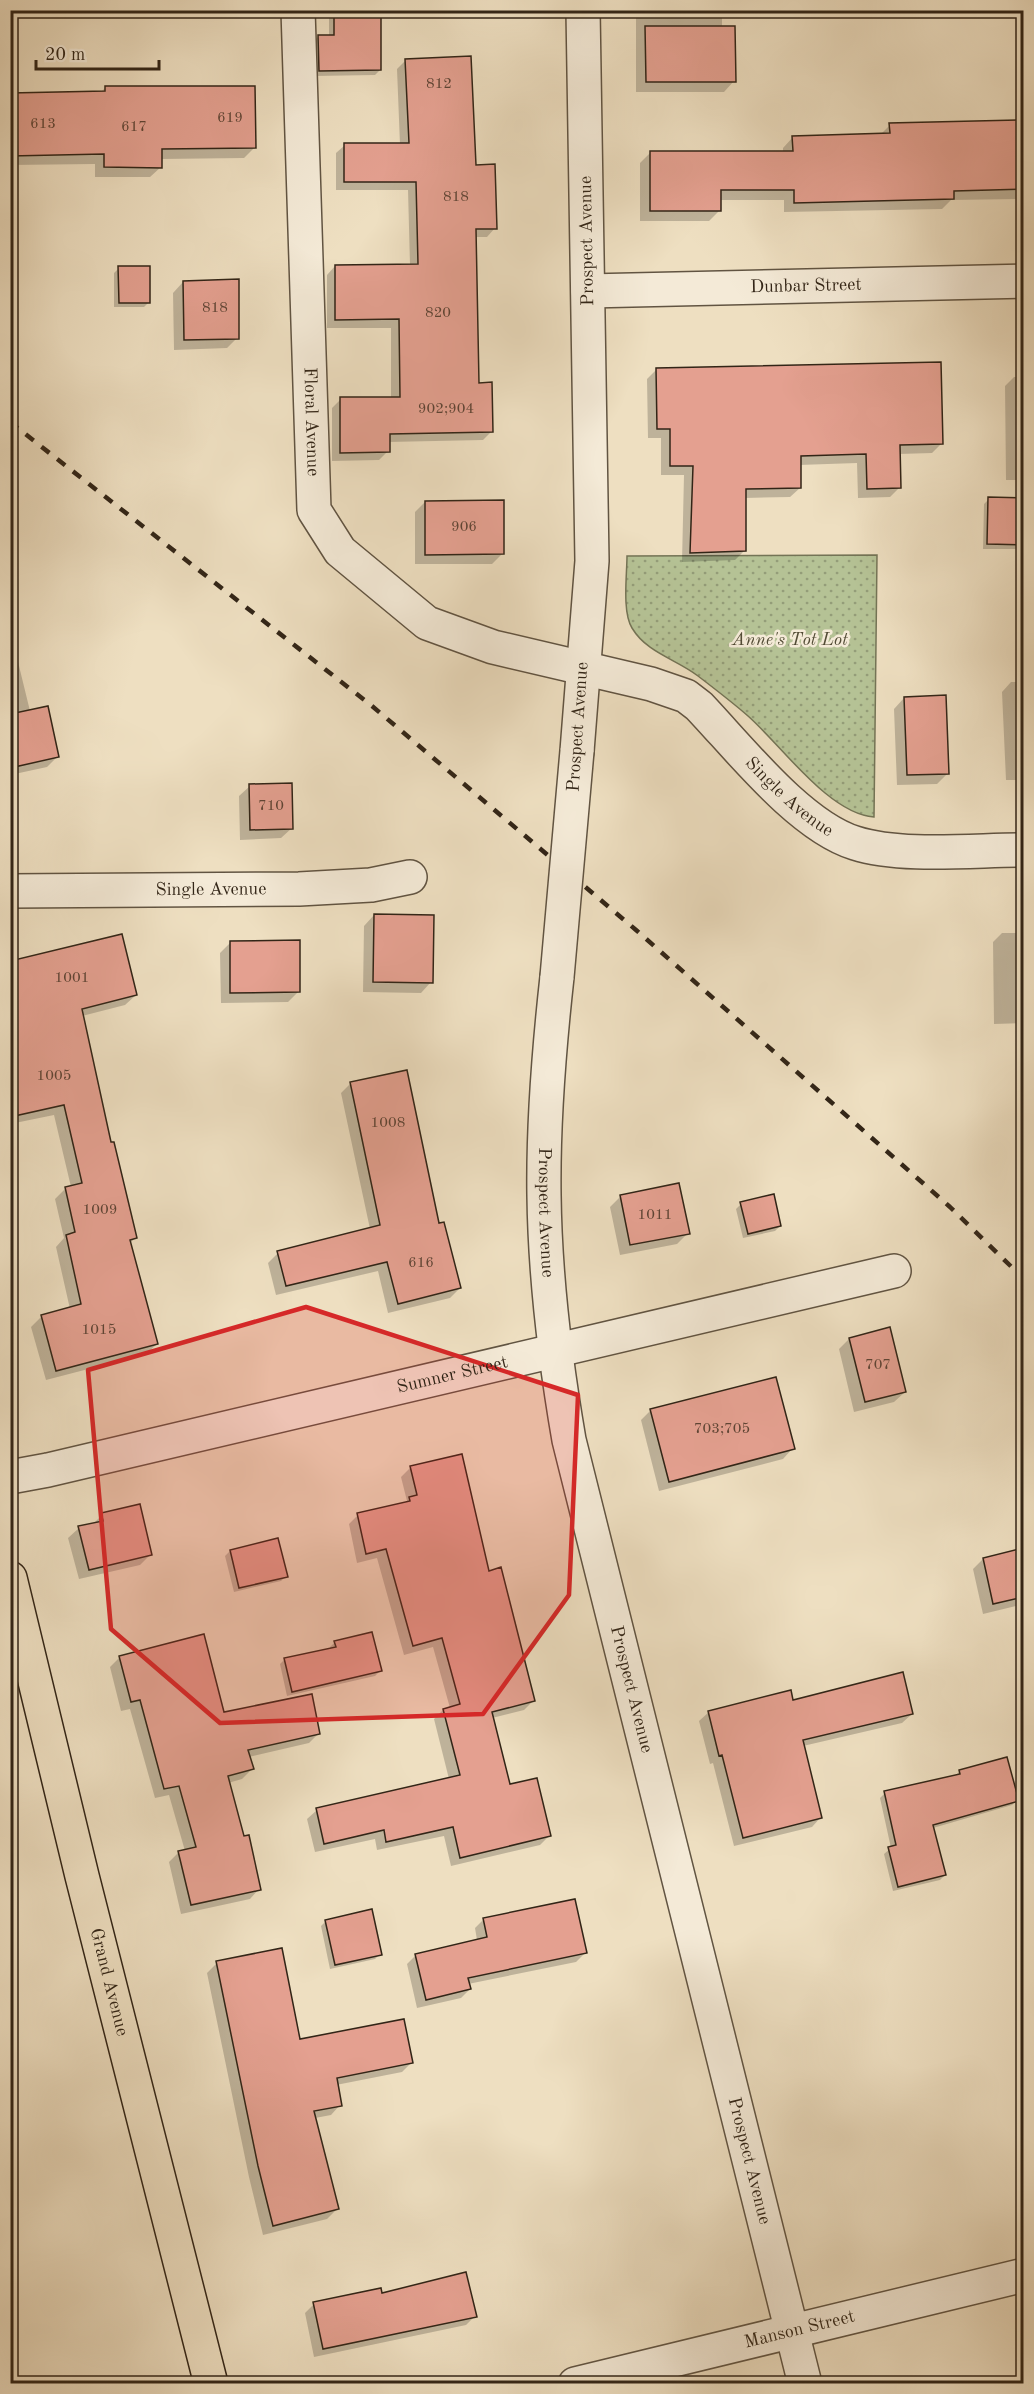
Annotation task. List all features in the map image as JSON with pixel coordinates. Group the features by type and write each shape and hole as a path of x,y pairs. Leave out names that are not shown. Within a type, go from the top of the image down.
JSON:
{"main road":[{"name":"Grand Avenue","path":"10,1578 82,1876 211,2384"}],"street":[{"name":"Floral Avenue","path":"298,10 314,510 340,551 427,623 493,647 583,667"},
{"name":"Prospect Avenue","path":"583,10 591,561 577,751 548,1062 544,1164 546,1256 556,1350 574,1464 805,2384"},
{"name":"Dunbar Street","path":"588,291 1023,281"},
{"name":"Single Avenue","path":"583,667 651,684 686,696 699,705 793,803 818,824 844,839 857,844 896,850 1023,850"},
{"name":"Single Avenue","path":"10,891 299,889 371,885 410,877"},
{"name":"Sumner Street","path":"10,1477 894,1271"},
{"name":"Manson Street","path":"575,2384 1023,2275"}],"highlighted area":[{"path":"306,1307 578,1395 569,1595 483,1714 220,1723 111,1629 88,1370"}],"green space":[{"name":"Anne's Tot Lot","path":"877,555 874,817 857,813 840,804 806,776 736,706 689,670 654,650 638,637 629,621 626,593 627,556"}],"building":[{"path":"334,10 381,10 381,70 319,71 318,35 334,35"},
{"path":"645,26 735,26 736,82 646,82"},
{"path":"471,56 476,165 495,164 497,229 476,229 479,383 492,382 493,432 390,434 390,452 340,453 340,397 400,397 399,319 335,320 335,265 418,264 416,182 344,182 344,143 409,143 405,59"},
{"path":"105,86 255,86 256,148 162,149 162,168 104,167 104,154 10,156 10,93 105,91"},
{"path":"1023,120 1023,189 954,191 954,199 794,203 794,190 721,190 721,211 650,211 650,151 793,151 792,136 890,133 889,123"},
{"path":"118,266 150,266 150,303 119,303"},
{"path":"239,279 239,339 184,340 183,281"},
{"path":"941,362 943,444 900,445 901,488 867,489 866,454 801,456 801,488 746,489 746,551 690,553 693,466 670,466 670,429 657,429 656,368"},
{"path":"988,497 1023,498 1023,545 987,544"},
{"path":"504,500 504,554 425,555 425,501"},
{"path":"946,695 949,774 907,775 904,697"},
{"path":"48,706 59,757 10,768 10,714"},
{"path":"292,783 293,829 250,830 249,784"},
{"path":"374,914 434,915 433,983 373,982"},
{"path":"122,934 137,995 82,1009 111,1142 114,1142 137,1238 130,1240 158,1344 56,1371 41,1315 81,1304 66,1235 75,1232 65,1187 82,1183 64,1105 10,1117 10,961"},
{"path":"300,940 300,992 230,993 230,941"},
{"path":"407,1070 439,1223 444,1222 461,1288 398,1304 387,1262 286,1286 277,1251 380,1225 350,1082"},
{"path":"679,1183 690,1234 630,1245 620,1195"},
{"path":"774,1194 781,1226 748,1234 740,1202"},
{"path":"890,1327 906,1392 865,1402 849,1338"},
{"path":"776,1377 795,1449 669,1482 650,1409"},
{"path":"462,1454 489,1571 501,1567 535,1701 492,1712 510,1784 537,1778 551,1836 460,1858 453,1827 386,1842 384,1830 324,1844 316,1808 460,1775 443,1709 460,1704 442,1638 413,1646 386,1549 366,1554 357,1513 410,1501 409,1497 417,1495 410,1466"},
{"path":"140,1504 152,1555 89,1570 78,1526 103,1521 101,1513"},
{"path":"278,1538 288,1577 239,1588 230,1550"},
{"path":"1023,1548 1023,1597 993,1604 983,1558"},
{"path":"372,1632 382,1671 292,1692 284,1658 336,1647 334,1641"},
{"path":"204,1634 224,1712 312,1694 320,1734 248,1750 254,1769 228,1776 244,1836 249,1835 261,1890 191,1905 178,1851 196,1847 179,1786 164,1789 140,1700 131,1702 119,1656"},
{"path":"903,1672 913,1714 803,1740 822,1818 743,1838 722,1755 719,1756 708,1711 791,1690 793,1700"},
{"path":"1007,1757 1019,1801 933,1825 946,1875 898,1887 888,1847 896,1845 884,1791 960,1774 959,1770"},
{"path":"575,1899 587,1953 468,1978 471,1989 426,2000 415,1954 487,1937 483,1918"},
{"path":"372,1909 382,1955 335,1965 325,1920"},
{"path":"282,1948 300,2039 404,2019 413,2063 337,2078 342,2106 314,2111 339,2209 273,2226 258,2166 216,1961"},
{"path":"466,2272 477,2317 323,2349 313,2302 381,2288 382,2293"}],"railway":[{"path":"10,422 372,706 636,930 950,1207 1024,1279"}]}
